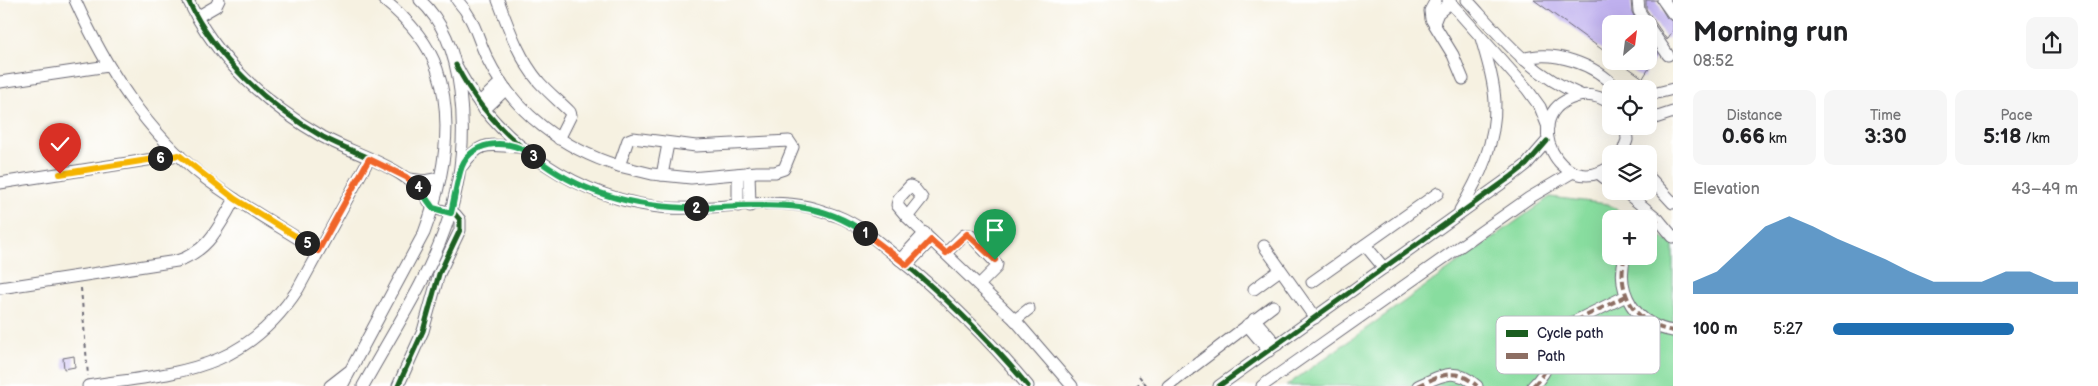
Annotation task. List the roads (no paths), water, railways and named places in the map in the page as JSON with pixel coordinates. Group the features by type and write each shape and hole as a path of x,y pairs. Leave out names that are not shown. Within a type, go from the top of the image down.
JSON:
{"street":[{"path":"75,0 108,66 134,106 152,128 179,155 235,199 318,251"},
{"path":"188,0 219,50 250,84 278,107 324,137 406,177 422,190 433,208 451,213 460,220 460,230 439,274 423,331 398,386"},
{"path":"197,17 216,6 219,0"},
{"path":"342,386 424,233 433,208 440,178 445,142 445,113 438,70 417,34 384,0"},
{"path":"420,0 440,26 464,82 482,106 522,147 575,184 621,199 669,208 775,204 808,207 840,217 859,228 904,262 974,325 1028,386"},
{"path":"457,0 472,18 488,60 504,86 530,116 559,139 588,155 618,166 662,176 691,178 781,171 786,166 793,144 789,141 696,146 630,138 618,166"},
{"path":"498,0 522,58 540,82 570,112 570,116 559,139"},
{"path":"1436,0 1430,11 1434,23 1454,56 1463,79"},
{"path":"1467,0 1522,59 1555,83 1581,95 1602,99"},
{"path":"1638,0 1639,11 1642,15"},
{"path":"1663,0 1673,14"},
{"path":"1434,23 1438,13 1449,2 1527,89 1540,107 1548,127"},
{"path":"1458,214 1479,177 1486,158 1494,119 1492,81 1481,38"},
{"path":"1658,40 1668,55"},
{"path":"1522,59 1541,56 1574,61 1599,73 1607,80"},
{"path":"0,82 108,66"},
{"path":"363,386 436,255 451,213 462,167 464,129 456,66"},
{"path":"482,106 504,86"},
{"path":"1657,93 1673,88"},
{"path":"1581,95 1569,99 1559,106 1552,116 1548,127 1547,141 1552,154 1561,165 1573,172 1581,174 1598,173 1602,171"},
{"path":"1657,117 1673,112"},
{"path":"1219,386 1526,165 1547,141"},
{"path":"662,176 668,144"},
{"path":"462,167 475,150 487,145 522,147"},
{"path":"0,183 179,155"},
{"path":"88,386 192,369 234,352 253,340 285,308 369,159"},
{"path":"1262,386 1529,198 1573,172"},
{"path":"738,206 743,173"},
{"path":"743,173 750,206"},
{"path":"1598,173 1602,176"},
{"path":"406,177 424,181 440,178"},
{"path":"1657,186 1673,203"},
{"path":"1312,282 1438,193"},
{"path":"0,288 177,261 190,257 211,239 235,199"},
{"path":"1635,200 1658,220 1673,237"},
{"path":"907,217 1015,320 1070,385"},
{"path":"946,253 964,235 972,237 997,264 996,268 979,285"},
{"path":"904,262 928,236"},
{"path":"1264,246 1315,318"},
{"path":"1362,246 1381,270"},
{"path":"1624,265 1622,276 1626,296 1632,308 1640,316"},
{"path":"1254,289 1280,270"},
{"path":"1585,316 1626,296"},
{"path":"1168,386 1273,306"},
{"path":"1015,320 1029,309"},
{"path":"1250,322 1273,348"},
{"path":"1660,328 1673,331"},
{"path":"330,386 351,370"},
{"path":"1418,386 1437,382 1448,374 1460,374 1477,386"},
{"path":"1534,386 1543,374"}]}
